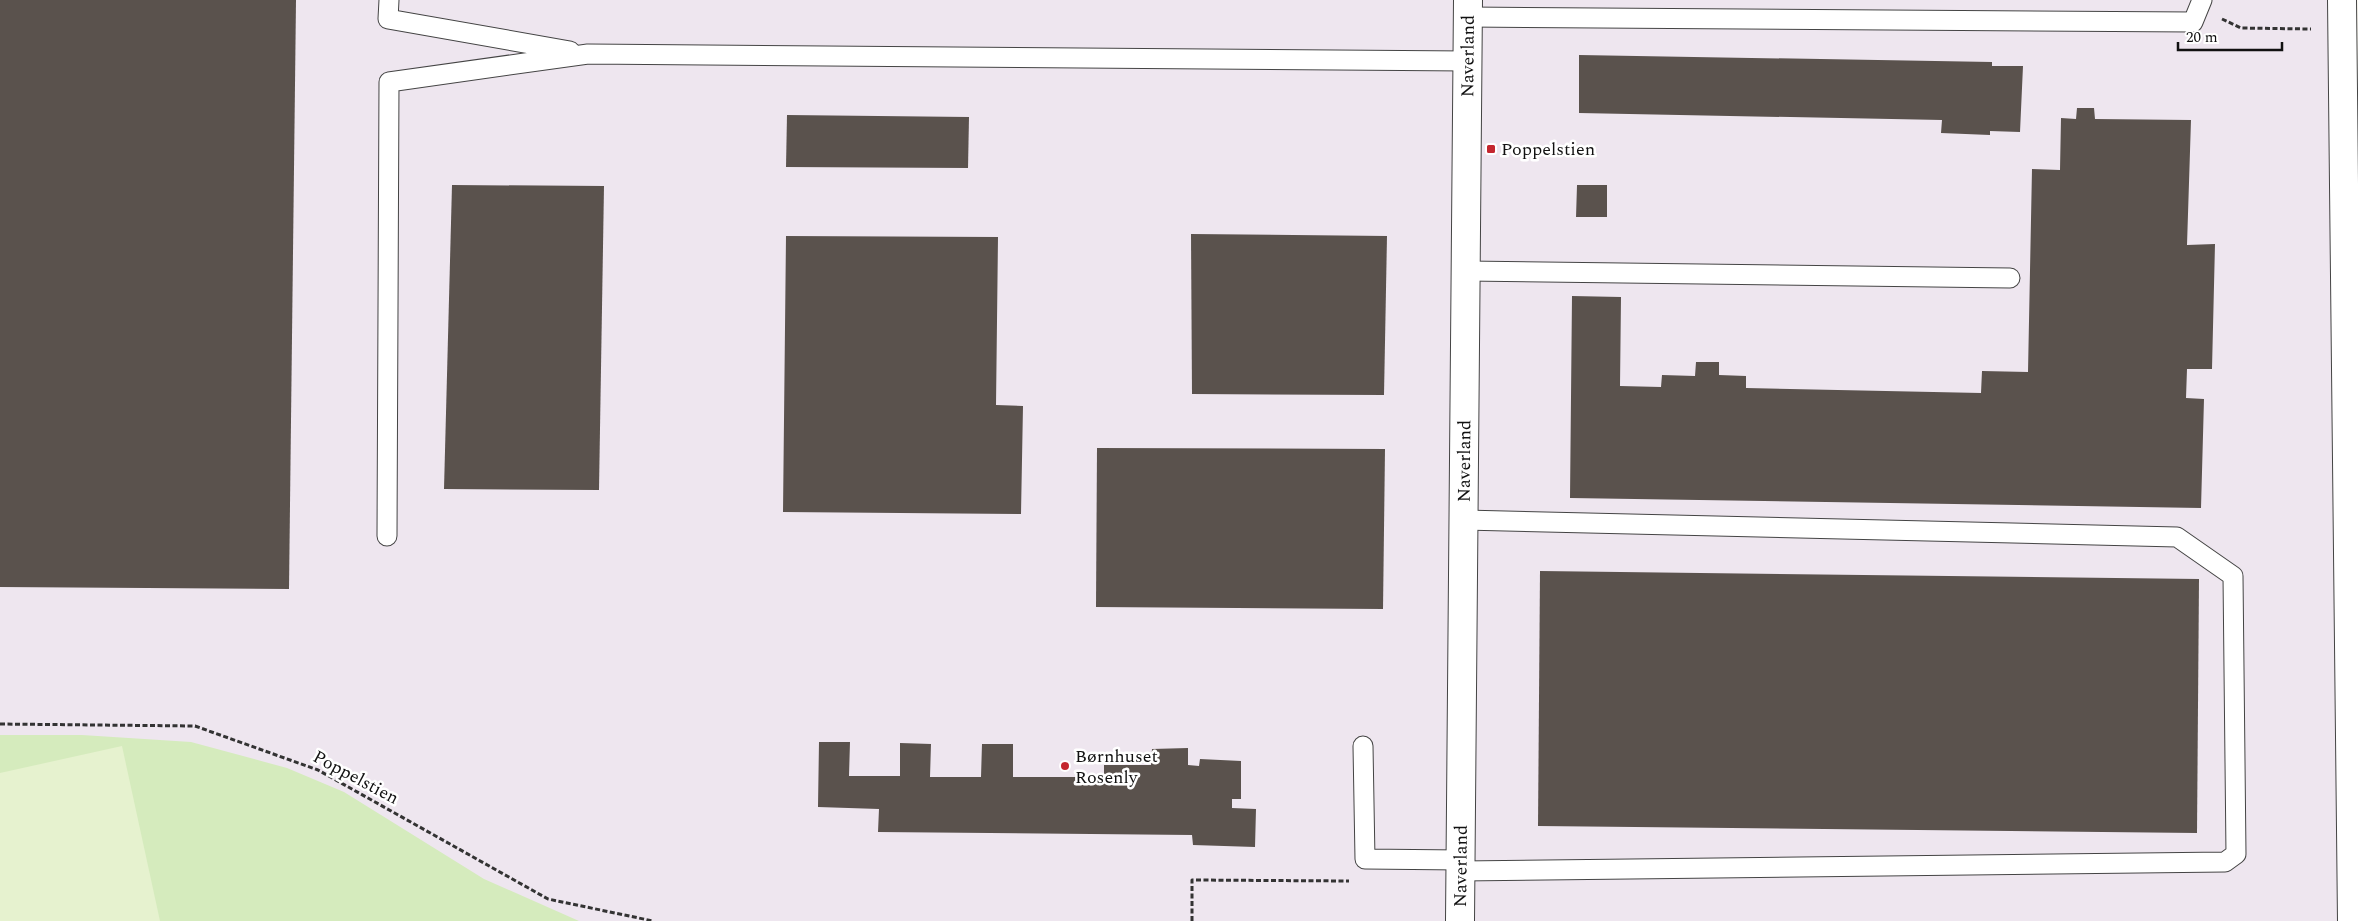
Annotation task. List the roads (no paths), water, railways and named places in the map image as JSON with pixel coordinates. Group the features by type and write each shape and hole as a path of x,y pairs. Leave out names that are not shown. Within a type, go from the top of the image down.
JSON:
{"street":[{"path":"2342,0 2352,921"},
{"name":"Naverland","path":"1460,921 1468,9"}],"lane":[{"path":"389,0 388,19 588,54"},
{"path":"1468,9 2193,22 2201,4"},
{"path":"387,536 389,82 588,54 1467,61"},
{"path":"1466,271 2010,278"},
{"path":"1364,746 1366,859 1461,866 2225,862 2236,854 2233,576 2177,537 1464,520"}],"place":[{"name":"Poppelstien","path":"1491,149"},
{"name":"Børnhuset Rosenly","path":"1065,766"}]}
